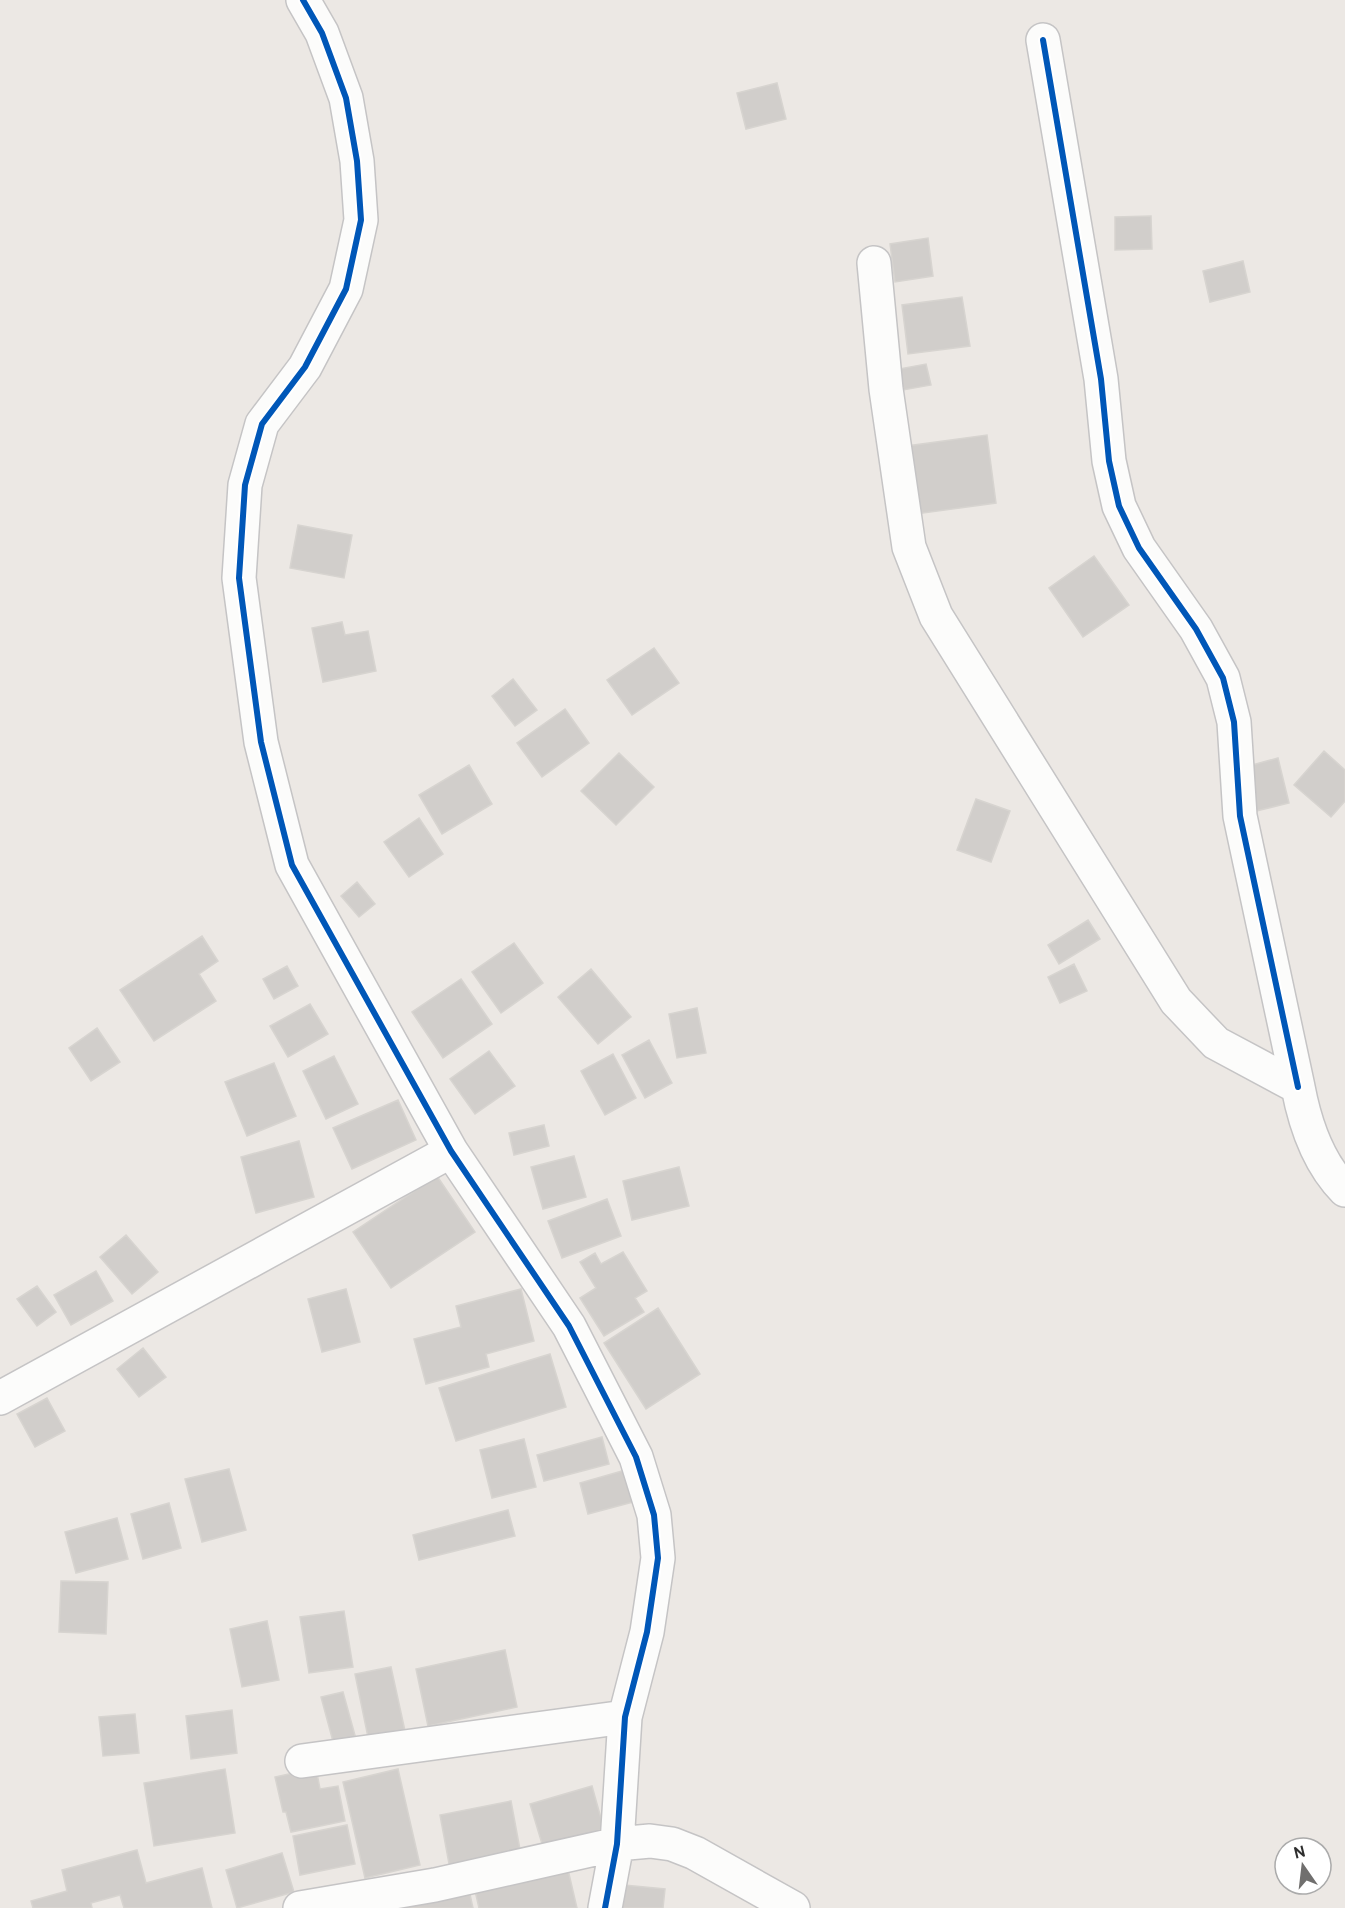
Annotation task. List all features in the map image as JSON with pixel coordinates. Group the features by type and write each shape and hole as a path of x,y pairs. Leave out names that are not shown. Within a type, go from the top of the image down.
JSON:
{"street":[{"path":"303,0 322,33 346,99 357,161 361,220 346,289 305,367 262,424 245,485 239,578 261,742 292,865 451,1151 569,1326 636,1456 654,1515 658,1558 647,1632 625,1717 617,1844 605,1908"},
{"path":"1043,40 1101,379 1109,461 1119,506 1138,548 1196,629 1223,678 1234,722 1240,816 1302,1107 1313,1141 1332,1177 1345,1190"},
{"path":"874,263 886,388 909,547 936,616 1176,1001 1216,1043 1298,1087"},
{"path":"0,1398 451,1151"},
{"path":"302,1761 625,1717"},
{"path":"300,1908 435,1885 617,1844 650,1841 672,1844 695,1853 793,1908"}],"building":[{"path":"777,83 786,119 746,129 737,93"},
{"path":"1151,216 1152,249 1115,250 1115,217"},
{"path":"928,238 933,276 895,282 890,244"},
{"path":"1243,261 1250,292 1210,302 1203,271"},
{"path":"962,297 970,346 908,354 902,305"},
{"path":"926,364 931,385 903,390 899,369"},
{"path":"987,435 996,503 916,514 907,446"},
{"path":"298,525 352,535 344,578 290,568"},
{"path":"1094,556 1129,605 1083,637 1049,588"},
{"path":"342,622 345,635 368,631 376,671 323,682 312,628"},
{"path":"654,648 679,683 632,715 607,680"},
{"path":"513,679 537,710 515,726 492,696"},
{"path":"565,709 589,743 542,777 517,743"},
{"path":"1324,751 1345,770 1345,801 1331,817 1294,785"},
{"path":"619,753 654,787 616,825 581,791"},
{"path":"1278,758 1289,803 1252,812 1241,768"},
{"path":"469,765 492,804 442,834 419,795"},
{"path":"976,799 1010,811 991,862 957,850"},
{"path":"419,818 443,854 409,877 384,842"},
{"path":"357,882 375,904 359,917 341,896"},
{"path":"1088,920 1100,939 1059,964 1048,945"},
{"path":"202,936 218,961 199,974 216,1001 154,1041 120,990"},
{"path":"514,943 543,983 501,1013 472,972"},
{"path":"1074,964 1087,991 1060,1003 1048,977"},
{"path":"287,966 298,986 274,999 263,979"},
{"path":"591,969 631,1017 598,1044 558,997"},
{"path":"461,979 492,1024 443,1058 412,1012"},
{"path":"310,1004 328,1034 288,1057 270,1026"},
{"path":"697,1008 706,1053 677,1058 669,1014"},
{"path":"97,1028 120,1062 91,1081 69,1048"},
{"path":"649,1040 672,1083 645,1098 622,1055"},
{"path":"489,1051 515,1086 475,1114 450,1079"},
{"path":"613,1054 636,1098 605,1115 581,1071"},
{"path":"334,1056 358,1104 326,1119 303,1071"},
{"path":"274,1063 296,1116 247,1136 225,1082"},
{"path":"398,1100 416,1140 352,1169 333,1128"},
{"path":"544,1125 549,1146 514,1155 509,1133"},
{"path":"299,1141 314,1197 256,1213 241,1157"},
{"path":"574,1156 586,1197 543,1209 531,1167"},
{"path":"679,1167 689,1206 632,1220 623,1181"},
{"path":"437,1176 475,1232 391,1288 353,1232"},
{"path":"607,1199 621,1236 562,1258 548,1221"},
{"path":"126,1235 158,1272 132,1294 100,1257"},
{"path":"623,1252 647,1291 635,1298 644,1312 604,1336 580,1298 596,1288 580,1262 595,1253 601,1264"},
{"path":"96,1271 113,1301 71,1325 54,1295"},
{"path":"37,1286 56,1312 37,1326 17,1299"},
{"path":"346,1289 360,1342 322,1352 308,1299"},
{"path":"521,1289 534,1341 486,1354 489,1367 426,1384 414,1339 461,1327 456,1306"},
{"path":"658,1308 700,1374 646,1409 604,1343"},
{"path":"143,1348 166,1377 139,1397 117,1369"},
{"path":"550,1354 566,1407 456,1441 439,1388"},
{"path":"47,1398 65,1431 35,1447 17,1414"},
{"path":"602,1437 609,1464 544,1481 537,1455"},
{"path":"524,1439 536,1487 492,1498 480,1450"},
{"path":"229,1469 246,1530 202,1542 185,1479"},
{"path":"629,1469 637,1501 588,1514 580,1483"},
{"path":"169,1503 181,1548 143,1559 131,1514"},
{"path":"508,1510 515,1536 419,1560 413,1535"},
{"path":"117,1518 128,1559 76,1573 65,1532"},
{"path":"61,1581 108,1582 106,1634 59,1632"},
{"path":"344,1611 353,1667 309,1673 300,1617"},
{"path":"267,1621 279,1680 242,1687 230,1629"},
{"path":"505,1650 517,1707 428,1726 416,1669"},
{"path":"391,1667 407,1740 370,1747 355,1674"},
{"path":"343,1692 356,1739 334,1745 321,1697"},
{"path":"232,1710 237,1753 191,1759 186,1716"},
{"path":"135,1714 139,1753 103,1756 99,1717"},
{"path":"316,1768 320,1789 338,1786 345,1821 291,1832 286,1812 283,1812 275,1777"},
{"path":"225,1769 235,1833 154,1846 144,1783"},
{"path":"398,1769 420,1865 365,1878 343,1782"},
{"path":"592,1786 604,1829 543,1847 530,1804"},
{"path":"511,1801 521,1855 450,1869 440,1815"},
{"path":"347,1825 355,1864 300,1875 293,1836"},
{"path":"137,1850 146,1883 202,1868 212,1908 124,1908 120,1895 91,1903 92,1908 33,1908 31,1901 67,1891 62,1870"},
{"path":"282,1853 294,1892 237,1908 226,1870"},
{"path":"566,1861 577,1908 479,1908 473,1882"},
{"path":"624,1885 665,1889 663,1908 622,1908"},
{"path":"469,1890 473,1908 384,1908"}],"cycle path":[{"path":"303,0 322,33 346,98 357,161 361,220 346,289 305,367 262,424 245,485 239,578 261,742 292,865 451,1151 569,1326 636,1457 654,1515 658,1558 647,1632 625,1717 617,1844 605,1908"},
{"path":"1043,40 1101,379 1109,461 1119,506 1139,548 1196,629 1223,678 1234,722 1240,816 1298,1087"}]}
